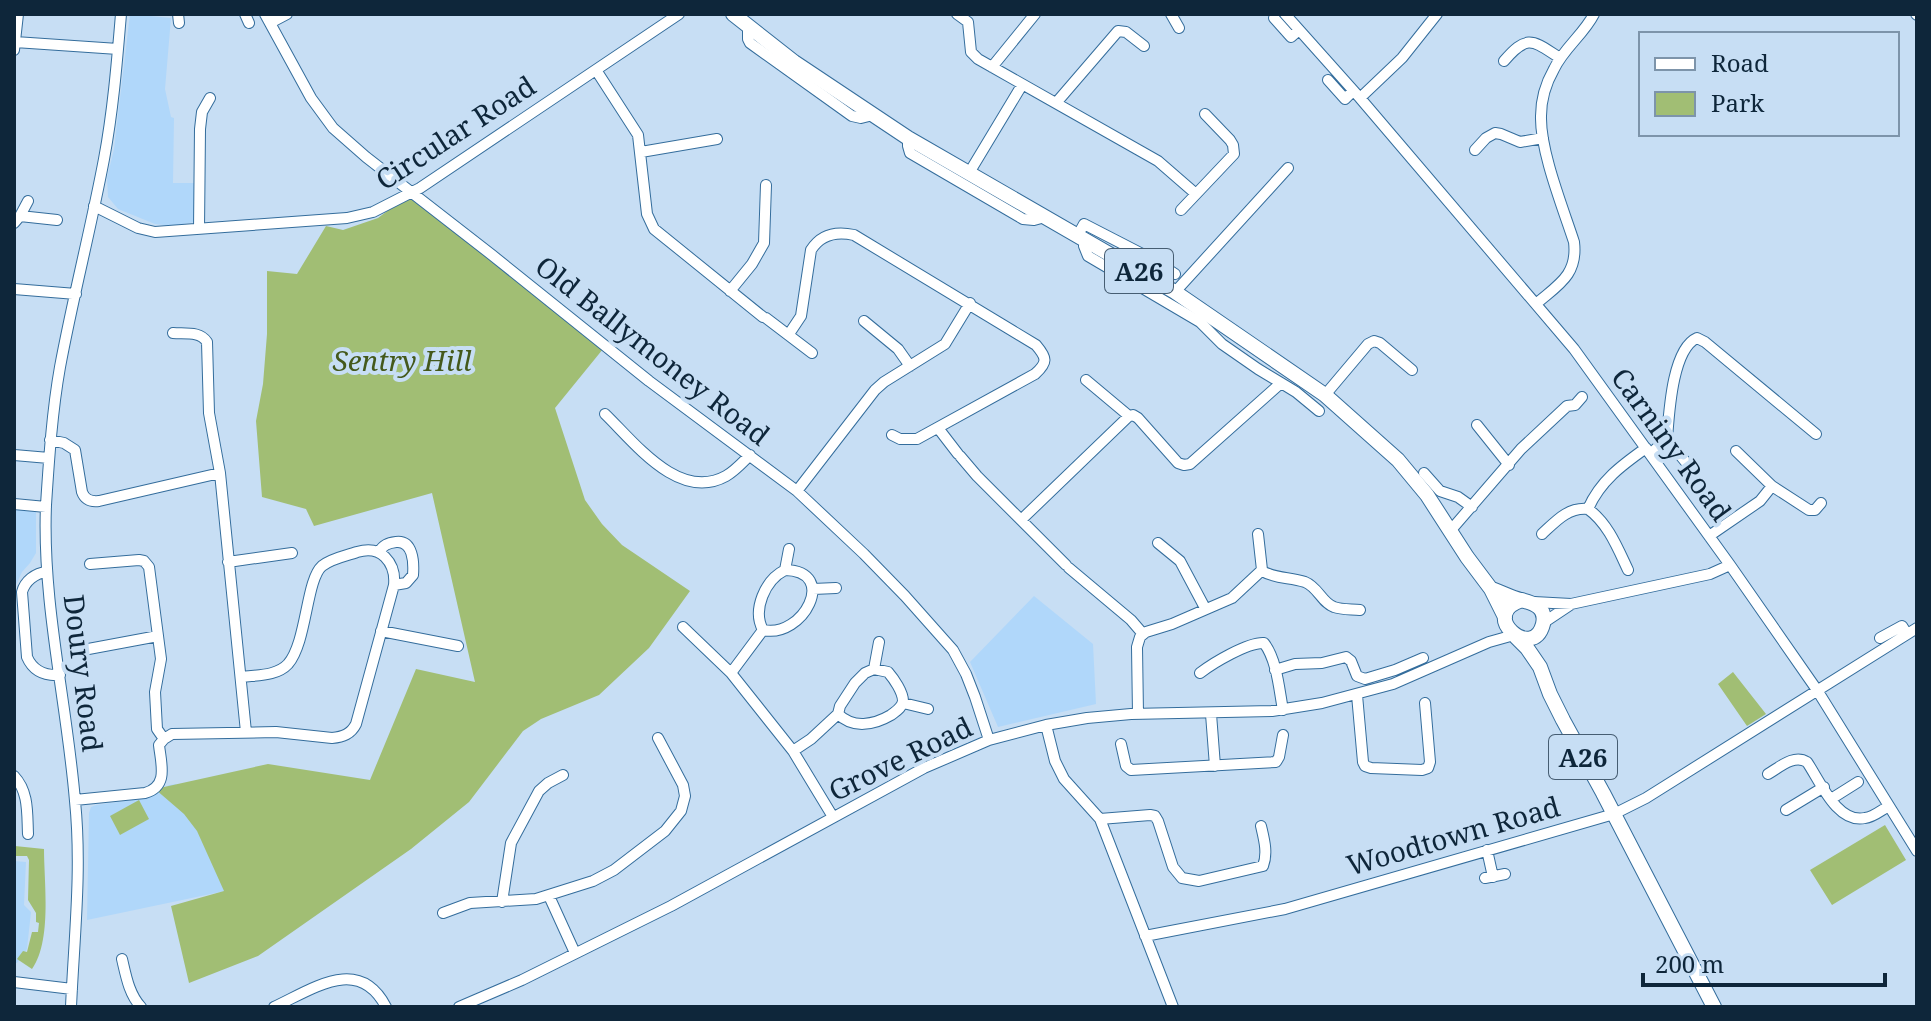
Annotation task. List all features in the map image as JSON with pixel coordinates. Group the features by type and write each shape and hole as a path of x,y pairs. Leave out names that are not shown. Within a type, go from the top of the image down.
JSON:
{"main road":[{"name":"A26","path":"733,14 805,70 908,138 1175,292 1325,395 1398,460 1427,495 1491,589 1508,630 1527,648 1540,667 1556,707 1714,1007"},
{"path":"1491,589 1528,601"},
{"name":"A26","path":"1528,601 1542,611 1540,667"},
{"path":"1505,619 1511,606 1528,601"},
{"path":"1515,636 1532,637 1542,626"}],"street":[{"path":"18,14 15,46 118,49"},
{"name":"Doury Road","path":"71,1007 78,844 47,572 46,507 50,440 60,367 105,156 121,14"},
{"path":"268,18 287,14"},
{"name":"Circular Road","path":"94,206 138,228 155,232 347,218 373,212 420,188 679,14"},
{"path":"957,14 968,23 972,53 978,59 1158,161 1196,194"},
{"path":"992,67 1035,14"},
{"path":"1171,14 1179,28"},
{"path":"1297,27 1305,14"},
{"path":"1356,94 1402,58 1437,14"},
{"path":"1537,303 1569,274 1575,256 1574,242 1543,138 1543,101 1550,76 1560,58 1594,14"},
{"name":"Carniny Road","path":"1279,16 1297,27 1574,349 1817,690 1917,851"},
{"name":"Old Ballymoney Road","path":"268,18 311,98 333,128 649,381 797,491 886,577 953,650 975,697 989,740"},
{"path":"1056,103 1118,31 1126,32 1144,46"},
{"path":"1504,61 1530,41 1560,58"},
{"path":"596,70 636,130 647,214 654,229 812,353"},
{"name":"Carniny Road","path":"1328,80 1345,99 1356,94"},
{"path":"969,173 1022,85"},
{"path":"199,229 200,129 202,112 210,98"},
{"path":"1181,210 1232,159 1234,153 1232,142 1205,114"},
{"path":"1475,150 1497,133 1520,142 1543,138"},
{"path":"908,138 910,153 1023,219 1045,217"},
{"path":"641,152 717,139"},
{"path":"1175,292 1288,168"},
{"path":"730,291 764,243 766,185"},
{"path":"17,220 28,201"},
{"path":"17,220 57,220"},
{"path":"1175,274 1084,224 1082,238 1088,256 1200,322 1222,344 1296,392 1319,411"},
{"path":"789,334 801,316 811,250 821,239 834,233 854,235 970,303 1036,345 1043,353 1044,362 1035,374 938,428 912,440 892,435"},
{"path":"14,289 76,294"},
{"path":"797,491 875,390 945,344 970,303"},
{"path":"864,321 898,349 910,366"},
{"path":"1222,344 1231,330"},
{"path":"173,333 197,334 206,341 209,413 220,473 246,732"},
{"path":"1689,466 1667,439 1671,399 1681,356 1690,341 1697,338 1816,434"},
{"path":"1325,395 1368,344 1374,341 1381,343 1412,370"},
{"path":"1086,380 1129,416 1137,417 1180,464 1187,465 1281,383"},
{"path":"1451,530 1521,449 1567,406 1575,405 1582,397"},
{"path":"1804,424 1814,413"},
{"path":"605,414 662,467 688,481 704,483 722,478 750,455"},
{"path":"1021,520 1129,416"},
{"path":"1477,425 1509,465"},
{"path":"938,428 959,455 1021,520 1143,634"},
{"path":"1588,509 1604,482 1667,439"},
{"path":"50,440 64,443 75,450 83,494 92,501 220,473"},
{"path":"1736,451 1772,486 1809,510 1815,510 1821,503"},
{"path":"14,455 49,458"},
{"path":"1424,473 1440,491 1458,497 1472,507"},
{"path":"1709,536 1760,501 1772,486"},
{"path":"14,504 46,507"},
{"path":"1542,534 1569,511 1588,509 1599,517 1628,570"},
{"path":"1138,714 1137,647 1143,634 1235,596 1262,571 1258,534"},
{"path":"379,552 385,545 397,542 405,543 409,548 413,575 404,585 394,585"},
{"path":"1158,543 1180,561 1205,608"},
{"path":"785,570 789,549"},
{"path":"75,800 145,793 155,789 162,773 159,745 172,734 276,732 332,738 346,735 356,724 394,585 392,566 385,556 364,550 331,560 321,567 314,579 306,616 291,660 278,671 242,677"},
{"path":"228,562 292,553"},
{"path":"90,564 137,559 146,563 150,570 161,659 155,688 157,729 164,739"},
{"path":"1528,601 1571,604 1710,574 1730,565"},
{"path":"791,570 811,581 810,606 780,631 763,630 759,605 777,574 791,570"},
{"path":"1262,571 1275,577 1305,582 1335,608 1360,610"},
{"path":"47,572 30,579 22,592 27,657 43,673 60,675"},
{"path":"813,589 836,588"},
{"path":"1542,626 1571,604"},
{"name":"Grove Road","path":"1489,642 1505,619"},
{"path":"1880,638 1902,626 1907,634"},
{"path":"683,627 731,673 793,751 833,817"},
{"name":"Woodtown Road","path":"1145,936 1285,909 1614,814 1646,798 1917,628"},
{"path":"731,673 763,630"},
{"path":"381,631 458,646"},
{"path":"83,650 158,636"},
{"name":"Grove Road","path":"459,1007 522,980 671,906 924,768 989,740 1087,718 1283,710 1322,703 1393,684 1489,642 1515,636"},
{"path":"874,669 879,642"},
{"path":"1200,673 1258,642 1266,645 1283,710"},
{"path":"1275,670 1346,657 1351,661 1357,677 1365,679 1423,658"},
{"path":"793,751 838,714 855,683 865,673 874,669 884,670 891,675 902,697 900,709 872,724 852,722 838,714"},
{"path":"1357,695 1363,762 1371,768 1428,768 1425,703"},
{"path":"903,703 928,709"},
{"path":"1211,714 1215,766"},
{"path":"1046,725 1055,761 1064,779 1100,819 1173,1007"},
{"path":"1121,744 1126,766 1130,770 1215,766 1276,762 1283,735"},
{"path":"443,913 470,903 549,896 593,881 614,870 665,831 684,803 685,790 658,738"},
{"path":"1768,774 1794,759 1803,759 1841,812 1849,817 1871,817 1889,806"},
{"path":"502,902 509,851 516,833 539,791 563,775"},
{"path":"14,776 26,798 28,834"},
{"path":"1831,799 1858,782"},
{"path":"1786,810 1824,787"},
{"path":"1100,819 1155,816 1174,870 1182,878 1194,881 1263,866 1265,847 1261,826"},
{"path":"1487,850 1489,877 1505,874"},
{"path":"549,896 575,953"},
{"path":"122,959 130,989 141,1007"},
{"path":"274,1007 332,980 343,979 363,982 373,988 386,1007"},
{"path":"14,982 72,989"}],"shaded area":[{"path":"130,14 171,18 165,89 171,117 174,118 173,183 195,183 194,222 173,226 155,224 118,209 108,197 107,178 114,149"},
{"path":"14,507 36,512 36,553 14,589"},
{"path":"1034,596 1093,644 1096,704 998,727 970,662"},
{"path":"176,784 225,891 87,920 91,807 148,798"},
{"path":"14,861 26,862 24,905 31,912 27,949 17,963 14,963"}],"green space":[{"name":"Sentry Hill","path":"411,193 603,349 555,408 585,500 622,545 690,591 649,648 599,695 541,719 523,731 469,802 411,849 258,956 189,983 171,906 224,891 197,831 184,814 155,789 268,764 370,780 416,669 475,682 432,493 314,526 306,509 262,497 256,421 267,334 267,271 297,274 326,226 343,230 378,218"},
{"path":"1733,672 1766,714 1747,726 1718,684"},
{"path":"139,800 149,819 120,835 110,816"},
{"path":"1885,825 1906,860 1832,905 1810,870"},
{"path":"15,846 44,849 45,928 32,969 17,959 23,951 27,952 32,932 38,932 39,923 28,900 29,860 27,856 14,856"}]}
